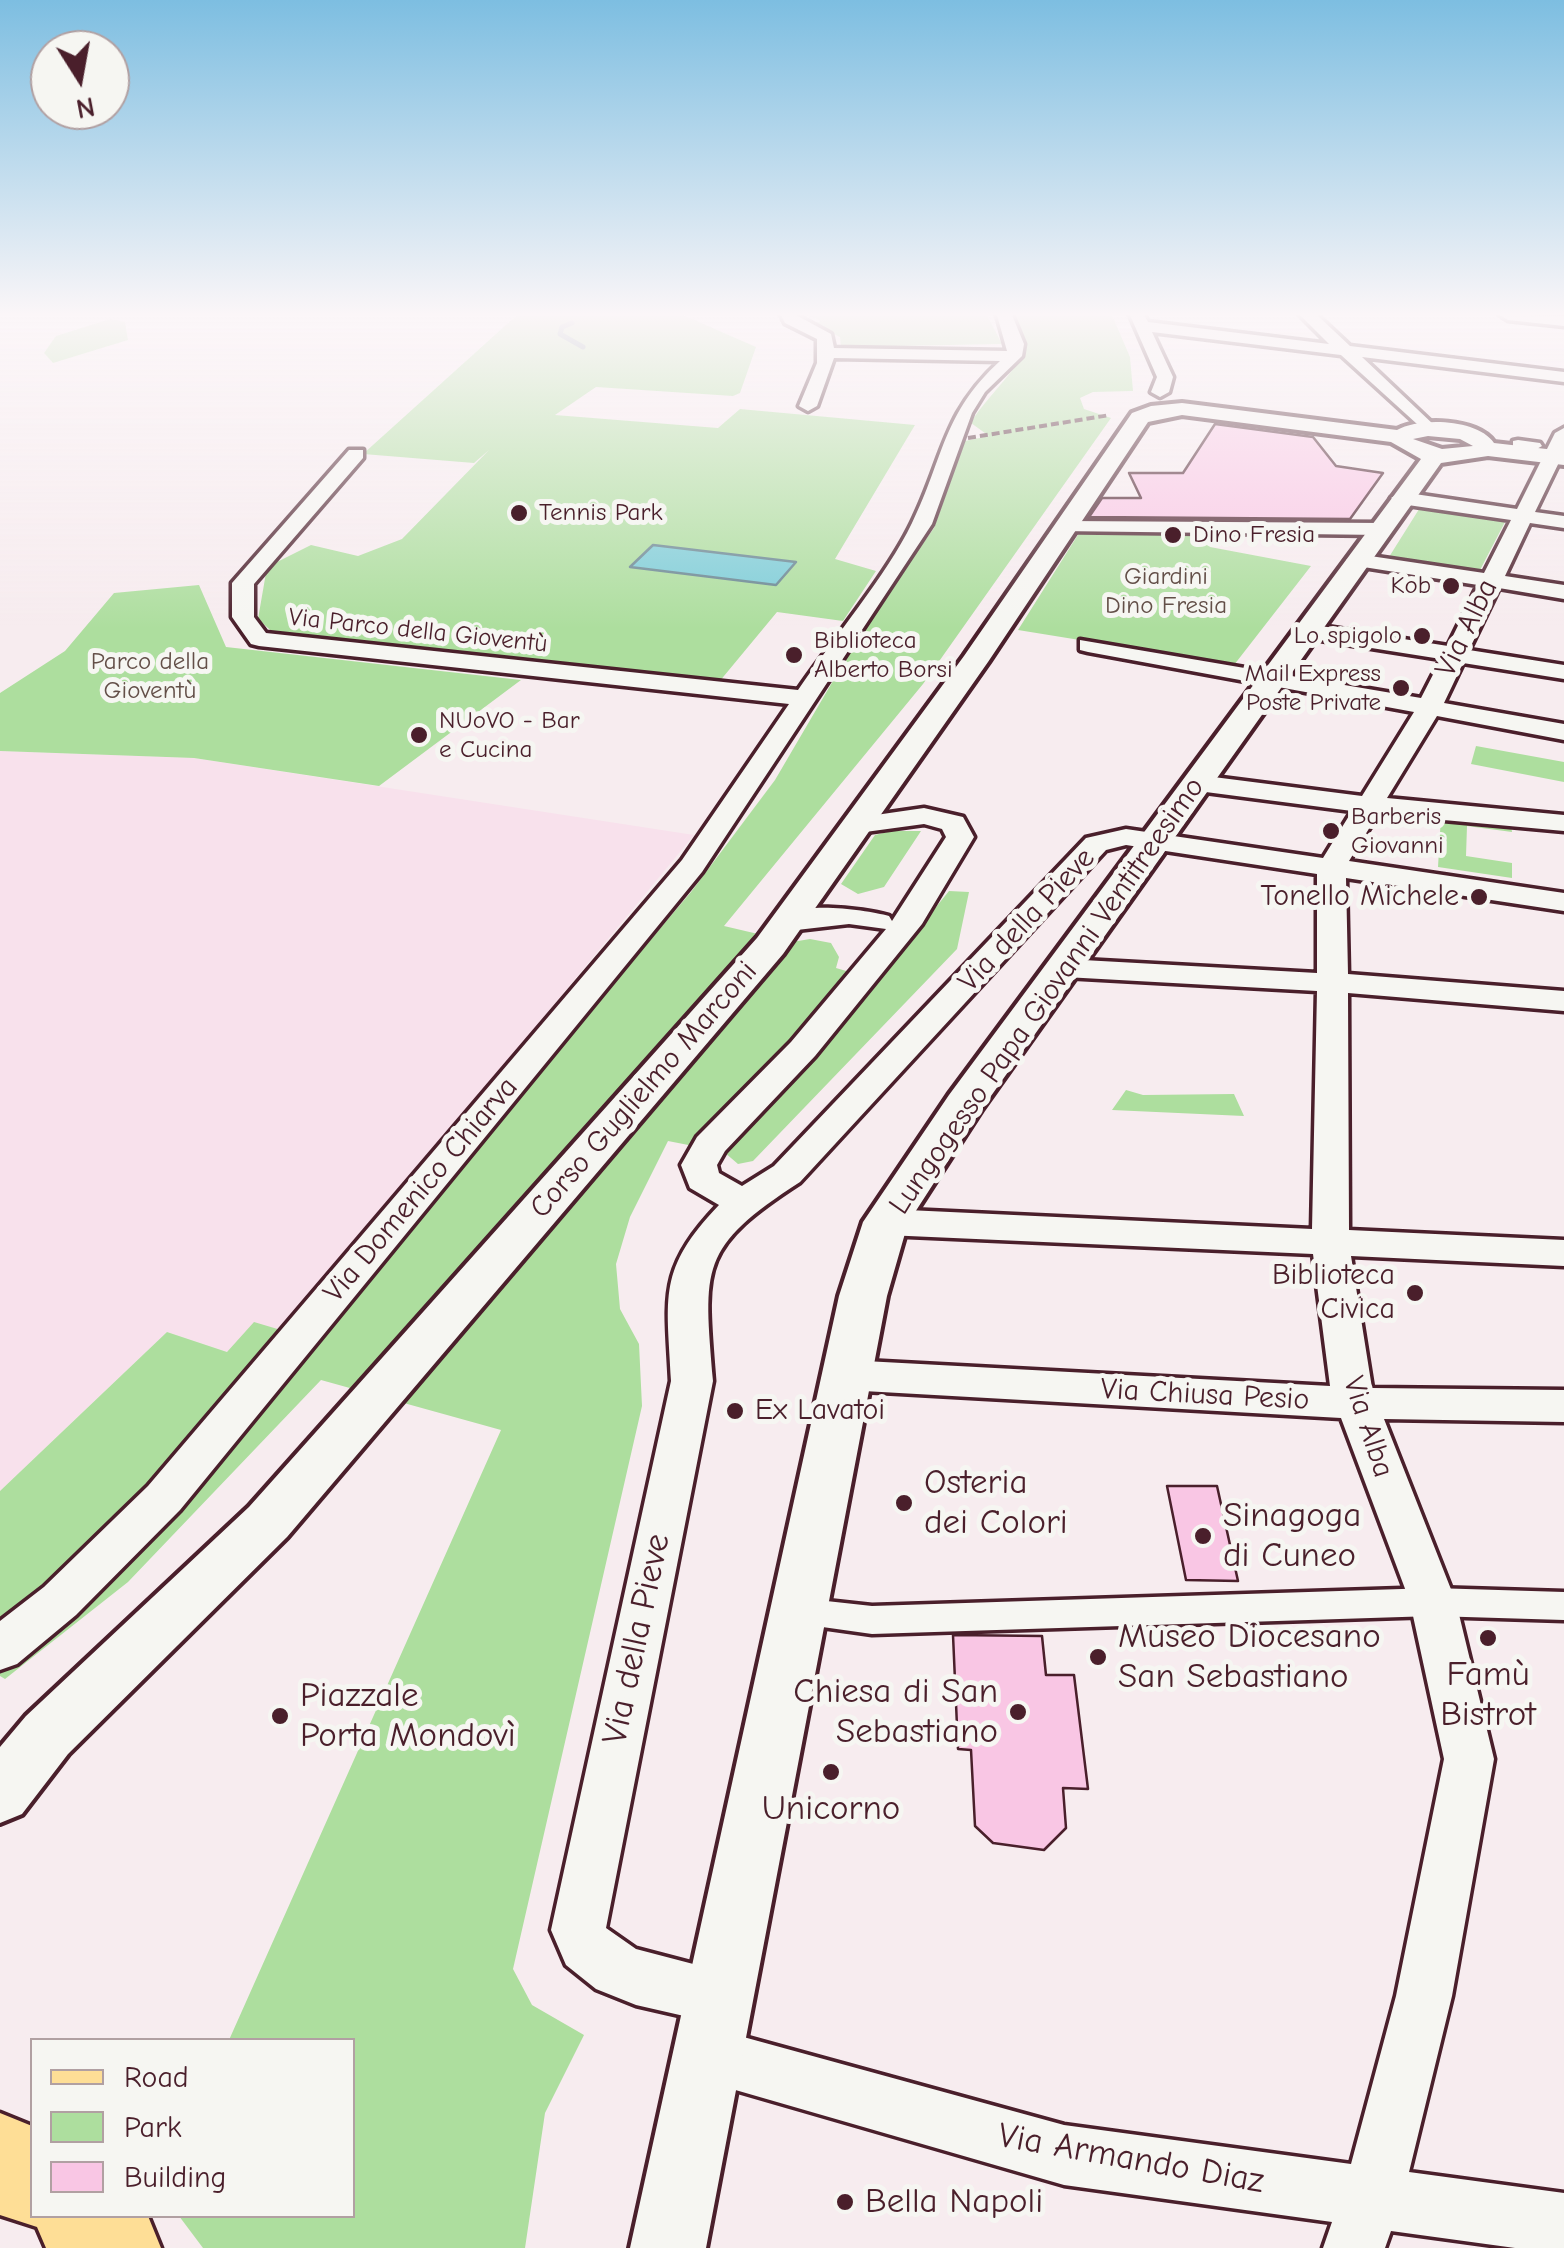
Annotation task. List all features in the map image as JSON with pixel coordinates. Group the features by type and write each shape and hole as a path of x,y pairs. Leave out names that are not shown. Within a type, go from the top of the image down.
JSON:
{"main road":[{"path":"0,2160 30,2180"},
{"path":"83,2218 112,2248"}],"street":[{"name":"Via Domenico Chiarva","path":"0,1649 60,1601 177,1483 692,866 922,524 960,420"},
{"name":"Corso Guglielmo Marconi","path":"0,1794 23,1747 268,1522 845,909 858,825 1139,420"},
{"name":"Corso Guglielmo Marconi","path":"1267,420 1400,437"},
{"path":"1418,420 1428,429"},
{"path":"1485,449 1475,437 1428,429 1400,437 1412,449 1436,455 1547,447"},
{"name":"Via Alba","path":"1362,2222 1424,1996 1468,1781 1466,1738 1434,1602 1354,1404 1330,1243 1334,1132 1330,868 1429,708 1522,516 1547,447"},
{"name":"Via Parco della Gioventù","path":"356,454 243,584 243,617 259,639 805,698"},
{"name":"Lungogesso Papa Giovanni Ventitreesimo","path":"668,2248 846,1375 869,1271 886,1222 964,1104 1356,560 1382,530 1401,498 1436,455"},
{"path":"1401,498 1564,522"},
{"path":"1066,527 1382,530"},
{"path":"1356,560 1564,592"},
{"path":"1308,631 1564,672"},
{"path":"1088,646 1564,732"},
{"path":"1198,782 1367,804 1564,823"},
{"path":"885,786 924,816"},
{"path":"743,1202 703,1180 699,1165 758,1091 802,1049 912,918 958,845 960,830 953,823 924,816 858,825"},
{"name":"Via della Pieve","path":"713,2026 604,1964 580,1944 578,1930 692,1381 687,1284 703,1244 743,1202 787,1174 1096,844 1126,837 1564,902"},
{"path":"758,1091 775,1052 844,971 845,909"},
{"path":"1065,968 1330,982 1564,1001"},
{"path":"886,1222 1564,1253"},
{"name":"Via Chiusa Pesio","path":"846,1375 1354,1404 1564,1406"},
{"path":"799,1612 872,1620 1145,1620 1434,1602 1564,1606"},
{"name":"Via Armando Diaz","path":"713,2026 1038,2150 1362,2222 1564,2224"}],"shaded area":[{"path":"0,751 194,758 694,835 284,1331 227,1352 167,1332 0,1491"}],"green space":[{"path":"401,420 617,420 718,428 727,420 859,420 915,425 835,559 876,571 843,621 777,612 719,682 278,637 258,619 267,567 311,545 358,556 402,539 489,450 474,463 363,454"},
{"path":"973,420 1110,420 923,684 724,926 792,942 810,939 831,943 839,957 836,968 877,980 949,891 969,892 957,949 753,1161 738,1164 724,1152 668,1141 630,1217 616,1264 620,1309 639,1344 642,1406 513,1969 532,2005 584,2035 545,2113 525,2248 203,2248 180,2218 355,2218 355,2038 230,2038 501,1430 321,1380 128,1582 5,1679 0,1676 0,1491 167,1332 227,1352 254,1322 311,1339 691,892 775,780 871,616 934,528 965,441 989,436 971,423"},
{"path":"1421,506 1506,520 1479,572 1389,557"},
{"name":"Giardini Dino Fresia","path":"1081,530 1211,530 1210,547 1311,566 1234,665 1018,630"},
{"name":"Parco della Gioventù","path":"199,585 226,647 521,680 379,786 194,758 0,751 0,693 65,651 114,593"},
{"path":"1476,746 1564,762 1564,782 1471,764"},
{"path":"1441,816 1511,826 1512,832 1467,826 1466,856 1512,863 1512,878 1438,867"},
{"path":"921,831 884,887 858,894 841,884 875,835"},
{"path":"1126,1090 1143,1095 1234,1094 1244,1116 1112,1110"}],"water":[{"path":"653,545 796,562 776,585 630,567"}],"building":[{"path":"1215,424 1313,437 1336,466 1383,473 1350,519 1089,517 1102,498 1141,498 1129,473 1183,473"},
{"name":"Sinagoga di Cuneo","path":"1167,1486 1217,1486 1238,1581 1186,1580"},
{"name":"Chiesa di San Sebastiano","path":"953,1635 1042,1636 1046,1675 1074,1675 1088,1789 1063,1788 1066,1828 1044,1850 993,1843 975,1826 971,1750 958,1749"}],"railway":[{"path":"968,438 1080,420"}],"place":[{"name":"Tennis Park","path":"519,513"},
{"name":"Dino Fresia","path":"1173,535"},
{"name":"Kob","path":"1451,586"},
{"name":"Lo spigolo","path":"1422,636"},
{"name":"Biblioteca Alberto Borsi","path":"794,655"},
{"name":"Mail Express Poste Private","path":"1401,688"},
{"name":"NUoVO - Bar e Cucina","path":"419,735"},
{"name":"Barberis Giovanni","path":"1331,831"},
{"name":"Tonello Michele","path":"1479,897"},
{"name":"Biblioteca Civica","path":"1415,1293"},
{"name":"Ex Lavatoi","path":"735,1411"},
{"name":"Osteria dei Colori","path":"904,1503"},
{"name":"Sinagoga di Cuneo","path":"1203,1536"},
{"name":"Famù Bistrot","path":"1488,1638"},
{"name":"Museo Diocesano San Sebastiano","path":"1098,1657"},
{"name":"Chiesa di San Sebastiano","path":"1018,1712"},
{"name":"Piazzale Porta Mondovì","path":"280,1716"},
{"name":"Unicorno","path":"831,1772"},
{"name":"Bella Napoli","path":"845,2202"}]}
